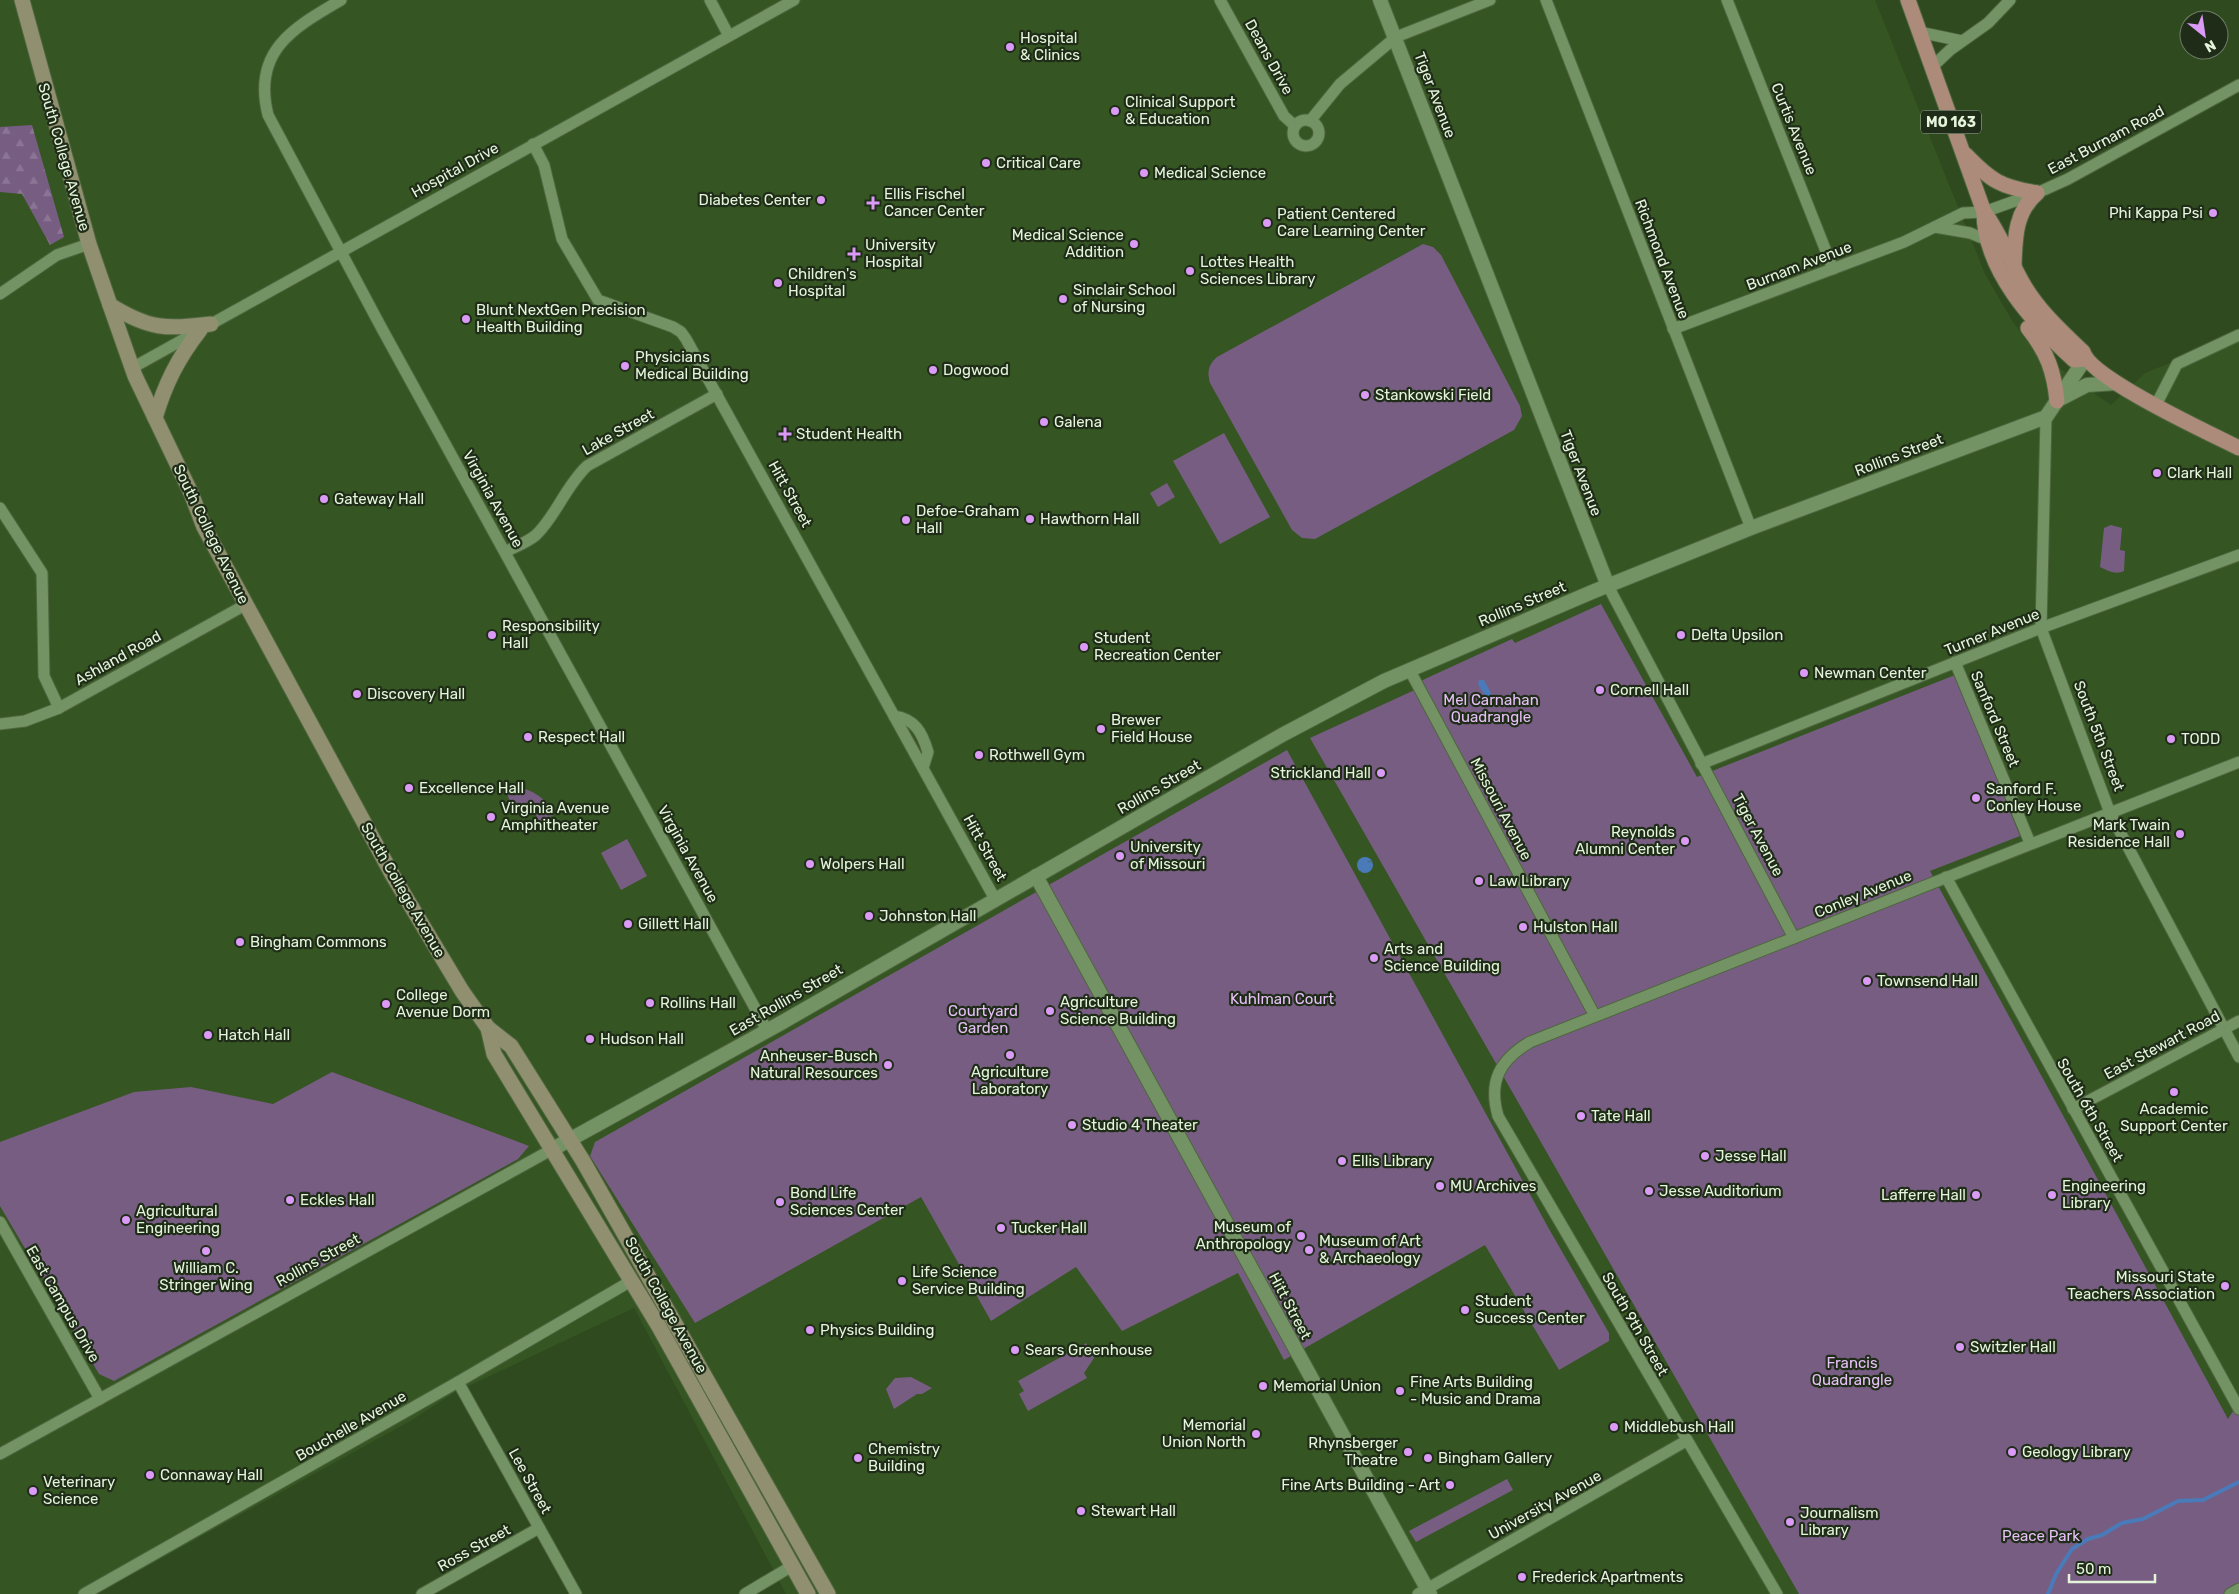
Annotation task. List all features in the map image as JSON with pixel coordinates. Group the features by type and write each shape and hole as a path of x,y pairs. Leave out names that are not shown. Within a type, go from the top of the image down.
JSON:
{"main road":[{"name":"South College Avenue","path":"22,0 89,244 110,305 132,368 191,493 204,527 394,876 462,991 488,1028 512,1046 569,1139 635,1250 828,1594"},
{"name":"MO 163","path":"1908,0 1984,212 1996,227 2009,272"},
{"path":"1962,151 1983,172 1999,184 2037,193"},
{"path":"2037,193 2025,205 2019,220 2005,297 2045,350 2055,380 2057,401"},
{"name":"MO 163","path":"1984,212 1984,233 1987,240 2009,272 2023,284 2044,313 2082,352 2085,360 2117,383 2239,448"},
{"path":"110,305 136,320 158,327 206,327"},
{"path":"155,418 165,386 174,366 206,327"},
{"name":"South College Avenue","path":"488,1028 494,1054 550,1150 631,1280 808,1594"}],"street":[{"name":"Virginia Avenue","path":"341,0 303,22 283,39 271,57 265,75 263,95 268,115 340,251 767,1030"},
{"path":"710,0 729,36"},
{"name":"Hospital Drive","path":"132,368 794,0"},
{"name":"Deans Drive","path":"1220,0 1284,116 1295,126"},
{"name":"Tiger Avenue","path":"1380,0 1608,586 1794,938"},
{"path":"1310,121 1340,84 1396,37 1490,0"},
{"name":"Richmond Avenue","path":"1546,0 1751,528"},
{"name":"Curtis Avenue","path":"1726,0 1833,270"},
{"path":"1932,67 1962,41 1988,23 2010,0"},
{"path":"1919,32 1962,41"},
{"name":"East Burnam Road","path":"1984,212 2037,193 2068,179 2239,85"},
{"path":"1301,121 1310,121 1316,126 1318,133 1316,140 1309,145 1302,145 1295,140 1293,131 1295,126 1301,121"},
{"name":"Hitt Street","path":"533,144 544,165 562,239 598,300 681,332 995,899"},
{"name":"Burnam Avenue","path":"1673,329 1904,242 1963,213 1984,212"},
{"path":"1935,227 1970,233 1987,240"},
{"path":"0,294 57,254 89,244"},
{"path":"2156,405 2177,364 2239,335"},
{"path":"2046,418 2085,360"},
{"path":"2057,401 2071,391 2086,385 2117,383"},
{"name":"Lake Street","path":"505,552 534,536 545,525 572,480 586,466 717,394"},
{"name":"Rollins Street","path":"1036,876 1282,735 1409,669 1751,528 2046,418"},
{"name":"South 5th Street","path":"2046,418 2041,628 2110,813 2239,1058"},
{"path":"0,508 42,573 44,676 59,708"},
{"name":"Turner Avenue","path":"1702,764 2041,628 2239,555"},
{"name":"Ashland Road","path":"0,724 25,721 59,708 245,605"},
{"name":"Sanford Street","path":"1955,662 2030,843"},
{"name":"Missouri Avenue","path":"1409,669 1595,1016"},
{"name":"Conley Avenue","path":"1504,1063 1530,1042 2239,762"},
{"name":"Hitt Street","path":"1036,876 1425,1592"},
{"name":"East Rollins Street","path":"550,1150 767,1030 1036,876"},
{"name":"South 6th Street","path":"1946,877 2239,1409"},
{"name":"East Stewart Road","path":"2073,1109 2239,1020"},
{"name":"South 9th Street","path":"1504,1063 1495,1080 1494,1101 1498,1116 1777,1594"},
{"name":"Rollins Street","path":"100,1399 550,1150"},
{"name":"East Campus Drive","path":"0,1222 100,1399"},
{"name":"Bouchelle Avenue","path":"84,1594 458,1382 631,1280"},
{"name":"Lee Street","path":"458,1382 576,1594"},
{"path":"0,1454 100,1399"},
{"name":"University Avenue","path":"1425,1592 1686,1441"},
{"name":"Ross Street","path":"422,1594 539,1528"},
{"path":"745,1594 792,1566"},
{"path":"2230,1594 2239,1589"}],"shaded area":[{"name":"University of Missouri","path":"0,0 1875,0 1985,274 2013,322 2034,350 2111,405 2145,373 2239,335 2239,1594 786,1594 634,1308 454,1393 412,1420 97,1594 0,1594"}],"green space":[{"path":"32,125 64,237 50,245 22,194 0,192 0,127"},
{"name":"Stankowski Field","path":"1423,244 1433,247 1441,255 1520,406 1522,416 1514,430 1315,539 1302,538 1292,530 1210,383 1210,366 1217,357"},
{"path":"1224,433 1270,517 1220,544 1173,461"},
{"path":"1167,483 1175,497 1158,507 1150,493"},
{"path":"2111,525 2122,528 2120,550 2125,551 2124,571 2118,573 2100,567 2104,528"},
{"path":"1601,604 1697,777 1955,675 2020,836 1930,871 2228,1419 2237,1405 2239,1409 2239,1589 2230,1594 1799,1594 1310,738 1419,688 1417,683 1427,678 1512,639 1515,643"},
{"path":"1287,750 1549,1229 1609,1333 1609,1341 1559,1370 1485,1245 1284,1360 1238,1273 1122,1331 1076,1267 991,1321 921,1197 695,1323 590,1156 595,1142"},
{"path":"515,787 538,795 554,815 539,822 535,813 529,807 520,804 510,804 506,788"},
{"path":"627,839 647,876 621,890 601,853"},
{"path":"332,1072 529,1146 518,1159 114,1381 99,1374 0,1206 0,1142 134,1092 191,1087 273,1104"},
{"path":"1086,1343 1094,1358 1084,1373 1087,1378 1028,1411 1019,1394 1024,1391 1018,1381 1075,1349 1076,1351"},
{"path":"911,1377 932,1388 922,1394 917,1394 894,1409 886,1389 895,1378"},
{"path":"1507,1479 1513,1490 1416,1542 1409,1531"}],"water":[{"path":"1479,680 1484,680 1493,697 1487,700 1478,684"},
{"path":"1362,857 1368,857 1373,862 1371,871 1362,873 1357,868 1357,862"}],"waterway":[{"path":"2048,1594 2056,1574 2072,1549 2088,1539 2102,1535 2122,1523 2143,1519 2178,1501 2203,1500 2239,1482"}],"place":[{"name":"Hospital & Clinics","path":"1010,47"},
{"name":"Clinical Support & Education","path":"1115,111"},
{"name":"Critical Care","path":"986,163"},
{"name":"Medical Science","path":"1144,173"},
{"name":"Diabetes Center","path":"821,200"},
{"name":"Ellis Fischel Cancer Center","path":"873,203"},
{"name":"Phi Kappa Psi","path":"2213,213"},
{"name":"Patient Centered Care Learning Center","path":"1267,223"},
{"name":"Medical Science Addition","path":"1134,244"},
{"name":"University Hospital","path":"854,254"},
{"name":"Lottes Health Sciences Library","path":"1190,271"},
{"name":"Children's Hospital","path":"778,283"},
{"name":"Sinclair School of Nursing","path":"1063,299"},
{"name":"Blunt NextGen Precision Health Building","path":"466,319"},
{"name":"Physicians Medical Building","path":"625,366"},
{"name":"Dogwood","path":"933,370"},
{"name":"Stankowski Field","path":"1365,395"},
{"name":"Galena","path":"1044,422"},
{"name":"Student Health","path":"785,434"},
{"name":"Clark Hall","path":"2157,473"},
{"name":"Gateway Hall","path":"324,499"},
{"name":"Hawthorn Hall","path":"1030,519"},
{"name":"Defoe-Graham Hall","path":"906,520"},
{"name":"Responsibility Hall","path":"492,635"},
{"name":"Delta Upsilon","path":"1681,635"},
{"name":"Student Recreation Center","path":"1084,647"},
{"name":"Newman Center","path":"1804,673"},
{"name":"Cornell Hall","path":"1600,690"},
{"name":"Discovery Hall","path":"357,694"},
{"name":"Brewer Field House","path":"1101,729"},
{"name":"Respect Hall","path":"528,737"},
{"name":"TODD","path":"2171,739"},
{"name":"Rothwell Gym","path":"979,755"},
{"name":"Strickland Hall","path":"1381,773"},
{"name":"Excellence Hall","path":"409,788"},
{"name":"Sanford F. Conley House","path":"1976,798"},
{"name":"Virginia Avenue Amphitheater","path":"491,817"},
{"name":"Mark Twain Residence Hall","path":"2180,834"},
{"name":"Reynolds Alumni Center","path":"1685,841"},
{"name":"University of Missouri","path":"1120,856"},
{"name":"Wolpers Hall","path":"810,864"},
{"name":"Law Library","path":"1479,881"},
{"name":"Johnston Hall","path":"869,916"},
{"name":"Gillett Hall","path":"628,924"},
{"name":"Hulston Hall","path":"1523,927"},
{"name":"Bingham Commons","path":"240,942"},
{"name":"Arts and Science Building","path":"1374,958"},
{"name":"Townsend Hall","path":"1867,981"},
{"name":"Rollins Hall","path":"650,1003"},
{"name":"College Avenue Dorm","path":"386,1004"},
{"name":"Agriculture Science Building","path":"1050,1011"},
{"name":"Hatch Hall","path":"208,1035"},
{"name":"Hudson Hall","path":"590,1039"},
{"name":"Agriculture Laboratory","path":"1010,1055"},
{"name":"Anheuser-Busch Natural Resources","path":"888,1065"},
{"name":"Academic Support Center","path":"2174,1092"},
{"name":"Tate Hall","path":"1581,1116"},
{"name":"Studio 4 Theater","path":"1072,1125"},
{"name":"Jesse Hall","path":"1705,1156"},
{"name":"Ellis Library","path":"1342,1161"},
{"name":"MU Archives","path":"1440,1186"},
{"name":"Jesse Auditorium","path":"1649,1191"},
{"name":"Lafferre Hall","path":"1976,1195"},
{"name":"Engineering Library","path":"2052,1195"},
{"name":"Eckles Hall","path":"290,1200"},
{"name":"Bond Life Sciences Center","path":"780,1202"},
{"name":"Agricultural Engineering","path":"126,1220"},
{"name":"Tucker Hall","path":"1001,1228"},
{"name":"Museum of Anthropology","path":"1301,1236"},
{"name":"Museum of Art & Archaeology","path":"1309,1250"},
{"name":"William C. Stringer Wing","path":"206,1251"},
{"name":"Life Science Service Building","path":"902,1281"},
{"name":"Missouri State Teachers Association","path":"2225,1286"},
{"name":"Student Success Center","path":"1465,1310"},
{"name":"Physics Building","path":"810,1330"},
{"name":"Switzler Hall","path":"1960,1347"},
{"name":"Sears Greenhouse","path":"1015,1350"},
{"name":"Memorial Union","path":"1263,1386"},
{"name":"Fine Arts Building - Music and Drama","path":"1400,1391"},
{"name":"Middlebush Hall","path":"1614,1427"},
{"name":"Memorial Union North","path":"1256,1434"},
{"name":"Rhynsberger Theatre","path":"1408,1452"},
{"name":"Geology Library","path":"2012,1452"},
{"name":"Chemistry Building","path":"858,1458"},
{"name":"Bingham Gallery","path":"1428,1458"},
{"name":"Connaway Hall","path":"150,1475"},
{"name":"Fine Arts Building - Art","path":"1450,1485"},
{"name":"Veterinary Science","path":"33,1491"},
{"name":"Stewart Hall","path":"1081,1511"},
{"name":"Journalism Library","path":"1790,1522"},
{"name":"Frederick Apartments","path":"1522,1577"}],"park label":[{"name":"Mel Carnahan Quadrangle","path":"1491,708"},
{"name":"Kuhlman Court","path":"1282,999"},
{"name":"Courtyard Garden","path":"983,1020"},
{"name":"Francis Quadrangle","path":"1852,1372"},
{"name":"Peace Park","path":"2041,1536"}]}
